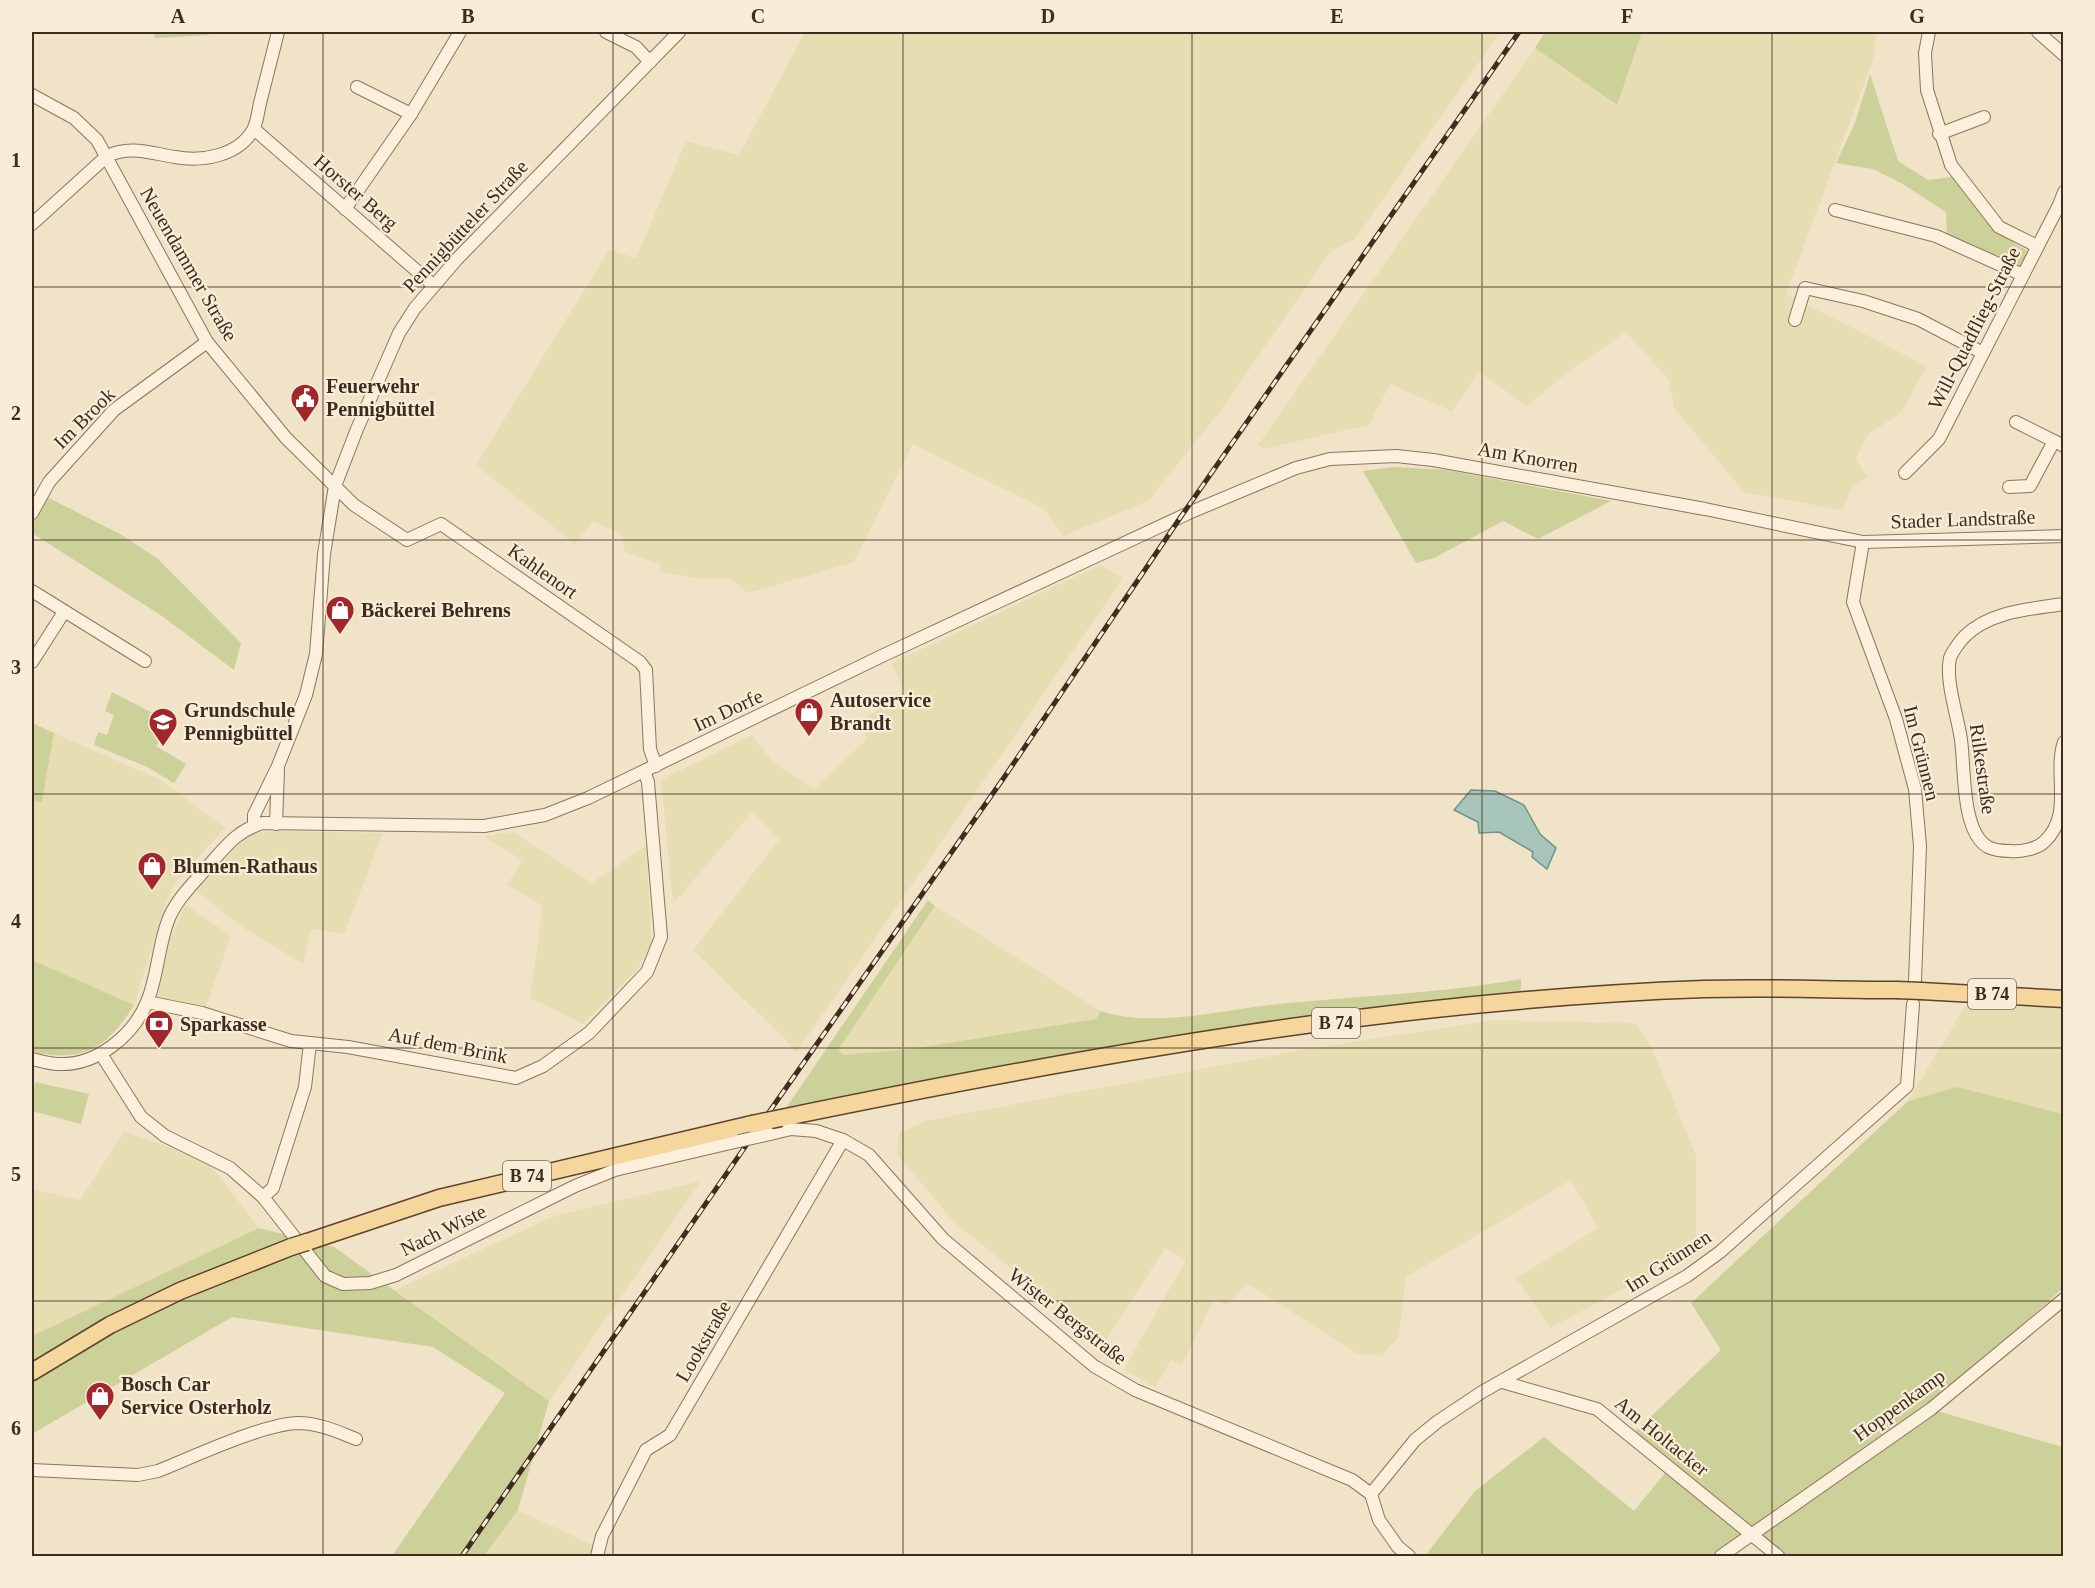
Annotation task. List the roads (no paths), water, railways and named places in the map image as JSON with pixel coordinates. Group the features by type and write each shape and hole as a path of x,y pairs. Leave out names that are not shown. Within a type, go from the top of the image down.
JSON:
{"main road":[{"name":"B 74","path":"32,1372 120,1320 180,1292 299,1244 439,1198 752,1124 960,1081 1208,1041 1514,1002 1705,989 1897,990 2064,999"}],"street":[{"path":"32,224 107,156 121,150 139,150 178,158 207,158 228,152 244,142 254,129 278,32"},
{"path":"345,209 411,114 460,32"},
{"path":"606,32 636,47 650,62"},
{"name":"Pennigbütteler Straße","path":"254,826 254,815 278,766 306,695 316,654 324,554 335,486 399,333 433,285 679,32"},
{"path":"1929,32 1925,53 1927,90 1939,134 1951,165 1999,227 2037,246"},
{"path":"2038,32 2064,55"},
{"path":"357,87 411,114"},
{"name":"Neuendammer Straße","path":"32,95 74,118 97,140 207,342 286,438 335,486"},
{"path":"1939,134 1984,117"},
{"name":"Horster Berg","path":"254,129 433,285"},
{"name":"Will-Quadflieg-Straße","path":"1905,473 1939,439 2064,192"},
{"path":"1835,210 1936,236 2023,275"},
{"path":"1795,320 1805,288 1863,301 1918,319 1983,353"},
{"name":"Im Brook","path":"32,509 49,482 114,410 207,342"},
{"path":"2009,487 2030,486 2059,444 2016,422"},
{"name":"Am Knorren","path":"1191,512 1296,468 1330,459 1396,456 1433,460 1682,505 1863,542"},
{"name":"Kahlenort","path":"335,486 354,505 407,540 441,524 640,662 646,670 650,749 656,766"},
{"name":"Im Dorfe","path":"254,826 276,824 451,827 508,824 567,806 1191,512"},
{"name":"Stader Landstraße","path":"1863,542 2064,536"},
{"name":"Im Grünnen","path":"1371,1494 1422,1434 1482,1392 1695,1270 1720,1252 1907,1086 1916,992 1920,846 1915,789 1896,719 1853,602 1863,542"},
{"path":"32,591 145,661"},
{"name":"Rilkestraße","path":"2064,604 2014,611 1981,625 1965,636 1950,658 1953,700 1961,737 1970,819 1978,838 1988,847 2019,852 2044,843 2056,825 2063,800 2060,753 2064,742"},
{"path":"32,662 64,612"},
{"name":"Pennigbütteler Straße","path":"276,824 278,766"},
{"name":"Auf dem Brink","path":"147,1002 202,1013 265,1035 348,1047 516,1078 543,1066 589,1033 647,972 662,938 648,782 644,771"},
{"path":"32,1059 59,1064 79,1062 101,1054 124,1037 147,1002 165,931 175,905 231,840 246,828 254,826"},
{"path":"263,1197 273,1188 305,1087 310,1043"},
{"name":"Nach Wiste","path":"101,1054 141,1117 165,1136 230,1168 263,1197 325,1276 343,1284 370,1283 396,1275 575,1186 615,1170 770,1134"},
{"name":"Wister Bergstraße","path":"770,1134 791,1130 816,1131 843,1140 869,1155 943,1239 1094,1366 1135,1390 1352,1480 1371,1494"},
{"name":"Lookstraße","path":"597,1557 603,1536 646,1450 670,1435 843,1140"},
{"name":"Hoppenkamp","path":"1721,1557 1750,1534 1932,1409 2064,1299"},
{"name":"Am Holtacker","path":"1502,1382 1597,1409 1778,1557"},
{"path":"32,1470 138,1475 158,1471 273,1427 298,1423 324,1426 356,1439"},
{"path":"1371,1494 1379,1520 1409,1557"}],"water":[{"path":"1471,790 1495,791 1524,805 1540,834 1556,848 1547,869 1532,857 1533,852 1499,832 1479,833 1478,822 1454,810"}],"railway":[{"path":"462,1556 1519,32"}],"place":[{"name":"Feuerwehr Pennigbüttel","path":"305,424"},
{"name":"Bäckerei Behrens","path":"340,636"},
{"name":"Autoservice Brandt","path":"809,738"},
{"name":"Grundschule Pennigbüttel","path":"163,748"},
{"name":"Blumen-Rathaus","path":"152,892"},
{"name":"Sparkasse","path":"159,1050"},
{"name":"Bosch Car Service Osterholz","path":"100,1422"}]}
